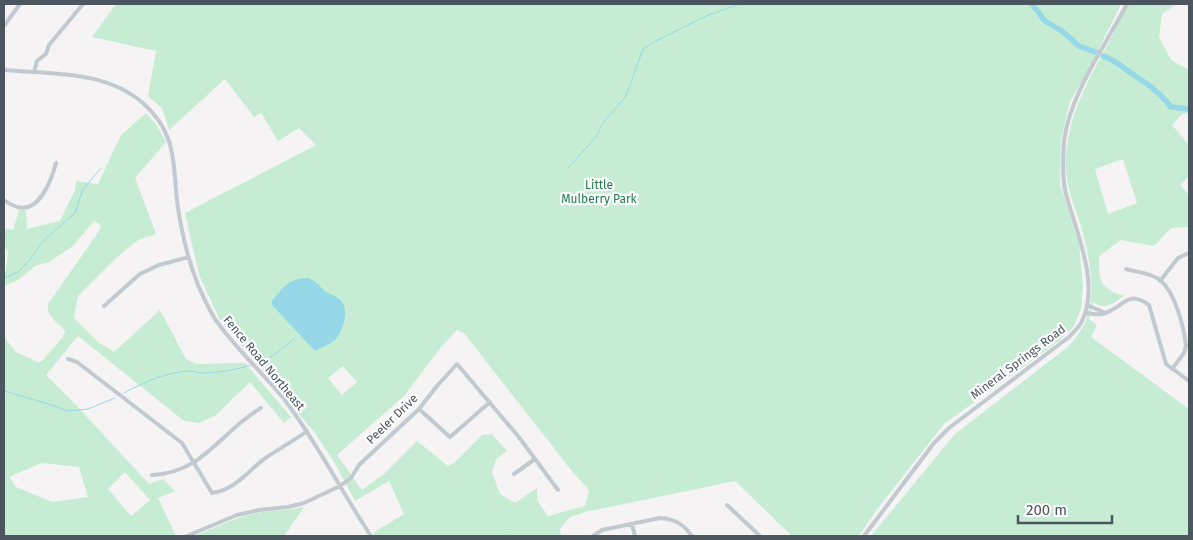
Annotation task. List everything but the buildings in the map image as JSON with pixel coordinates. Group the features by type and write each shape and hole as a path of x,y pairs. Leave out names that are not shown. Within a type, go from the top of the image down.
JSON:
{"street":[{"path":"4,26 20,4"},
{"path":"34,72 37,61 46,54 53,39 74,17 83,4"},
{"name":"Mineral Springs Road","path":"864,536 939,438 967,413 1069,337 1081,324 1086,312 1088,279 1085,256 1064,180 1064,142 1072,105 1127,4"},
{"name":"Fence Road Northeast","path":"4,70 87,77 111,83 134,96 155,116 168,138 175,161 179,210 189,257 203,296 216,320 283,399 307,431 371,536"},
{"path":"4,200 20,208 36,203 53,173 56,163"},
{"path":"1160,280 1178,258 1189,254"},
{"path":"104,306 146,271 159,265 189,257"},
{"path":"1126,269 1160,280 1174,300 1185,339 1184,353 1172,369"},
{"path":"1086,312 1098,314 1106,312 1128,299 1142,299 1149,305 1166,364 1189,381"},
{"path":"1087,305 1106,312"},
{"path":"68,359 77,362 182,443 210,491 215,493 234,485 266,458 307,431"},
{"name":"Peeler Drive","path":"340,486 351,478 359,465 419,410 457,364 490,402"},
{"path":"419,410 450,437 490,402 558,490"},
{"path":"152,475 172,473 194,462 211,451 248,417 261,408"},
{"path":"514,474 535,459"},
{"path":"187,536 237,515 304,503 340,486"},
{"path":"727,505 760,536"},
{"path":"593,536 602,530 660,518 670,519 684,527 692,536"},
{"path":"632,524 635,536"}],"green space":[{"name":"Little Mulberry Park","path":"116,4 1121,4 1086,75 1070,101 1061,140 1060,184 1079,244 1083,286 1081,309 1074,326 1059,341 944,424 878,508 859,536 792,536 735,481 585,512 570,517 560,529 561,536 375,536 373,533 404,514 389,481 355,501 336,465 315,433 220,320 199,275 185,213 316,145 299,128 278,141 261,113 254,117 225,79 169,130 162,108 148,96 156,51 92,37","holes":["457,330 464,333 571,470 589,490 585,506 548,516 537,500 537,488 515,503 500,494 492,472 496,459 507,451 492,434 482,435 454,463 448,466 417,441 384,474 362,490 337,455 404,396 441,347","343,366 357,382 342,395 328,378"]},
{"path":"1129,4 1176,4 1162,14 1159,37 1171,60 1189,70 1189,113 1182,114 1172,125 1189,145 1189,176 1180,185 1189,195 1189,227 1171,228 1154,246 1121,240 1099,256 1099,271 1102,282 1110,290 1124,296 1105,306 1097,305 1093,302 1089,319 1097,325 1091,337 1189,409 1189,536 871,536 955,434 1069,346 1084,325 1090,306 1090,268 1082,231 1067,182 1066,157 1068,142 1074,114 1084,89","holes":["1123,159 1137,203 1108,214 1095,169"]},
{"path":"146,113 156,124 166,142 135,178 156,234 138,240 115,259 78,296 74,318 98,342 114,352 160,310 186,359 197,364 245,363 291,417 284,423 250,382 216,415 199,423 184,421 78,336 46,375 149,484 163,479 175,491 158,498 176,536 4,536 4,337 16,352 41,362 63,337 65,331 50,316 48,304 101,227 94,221 73,246 49,262 35,266 18,280 4,286 4,273 6,272 8,252 4,246 4,228 13,230 19,210 26,210 27,229 60,221 75,190 76,181 98,184 121,135","holes":["42,463 79,467 88,497 52,502 16,487 9,477","125,472 150,500 131,516 108,489"]},
{"path":"304,507 284,536 194,536 249,515"}],"water":[{"path":"307,278 315,281 325,291 338,298 345,310 343,326 339,335 329,344 315,351 272,305 272,301 286,285 295,280"}],"waterway":[{"path":"568,168 596,137 603,123 626,96 643,49 706,16 740,4"},
{"path":"1032,4 1045,21 1062,31 1079,46 1098,53"},
{"path":"1103,56 1114,61 1147,84 1171,107 1189,109"},
{"path":"4,278 18,272 30,260 42,242 75,213 83,189 101,168"},
{"path":"259,363 295,338"},
{"path":"124,393 148,381 173,373 190,371 201,373 220,372 251,365"},
{"path":"4,391 67,411 88,409 115,398"},
{"path":"505,535 509,536"}]}
